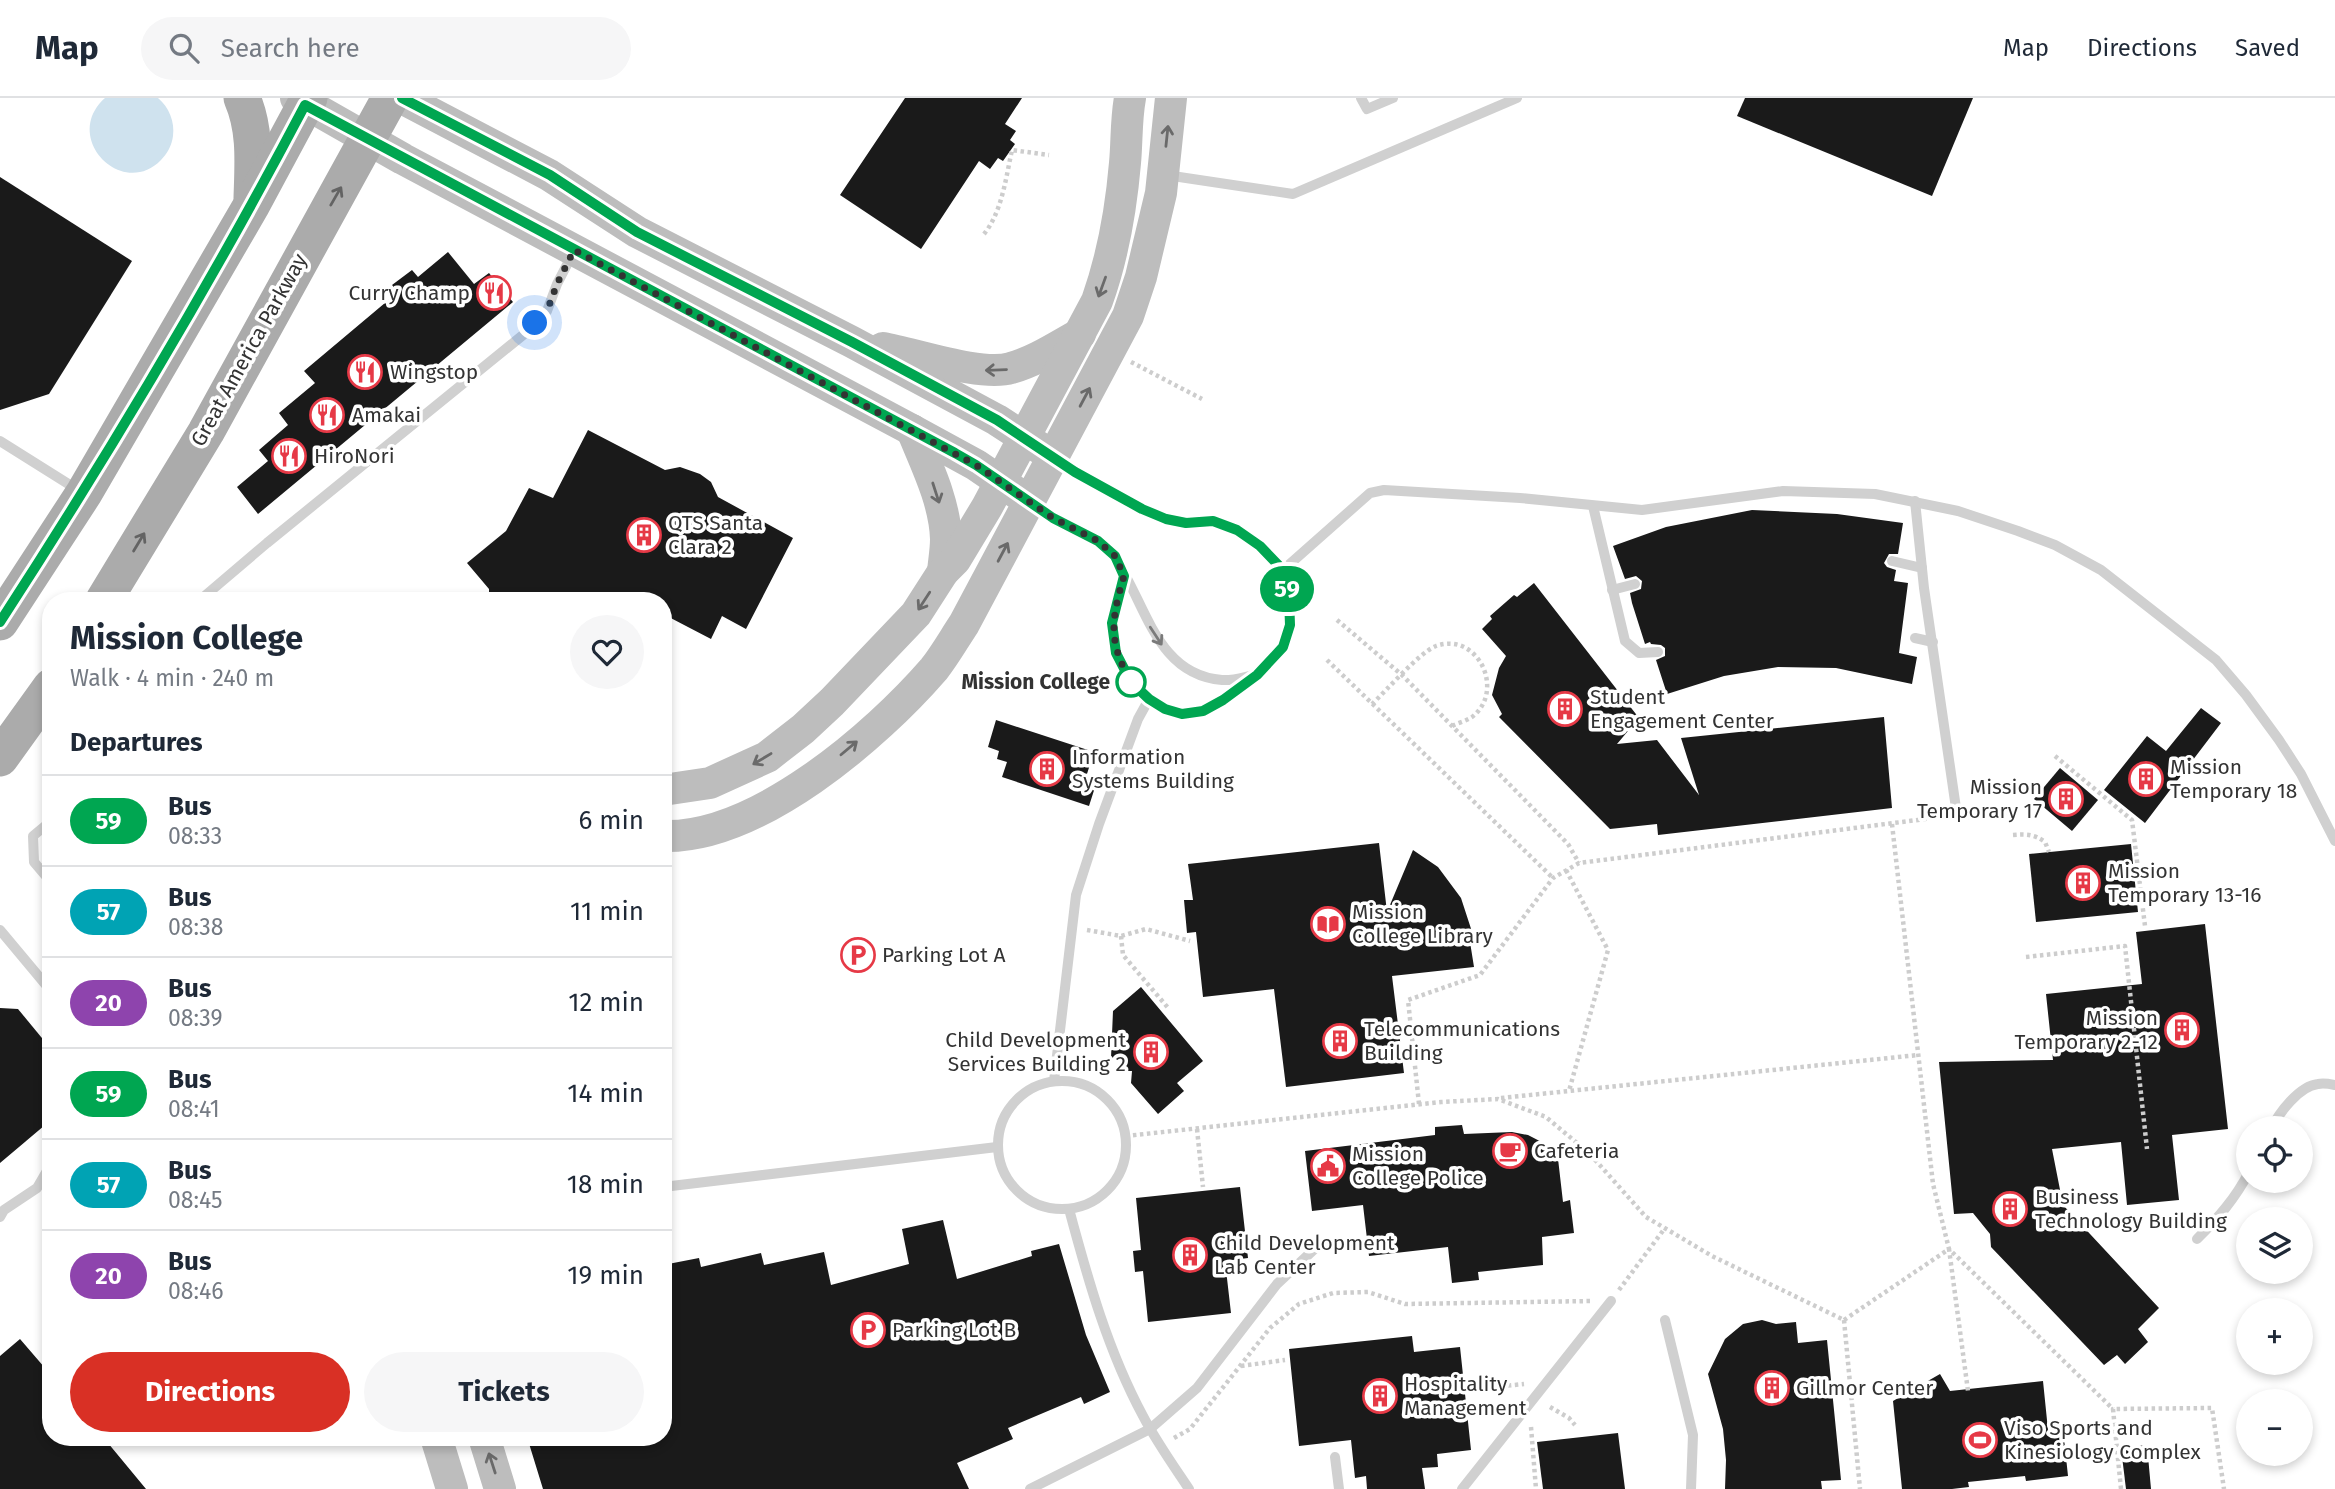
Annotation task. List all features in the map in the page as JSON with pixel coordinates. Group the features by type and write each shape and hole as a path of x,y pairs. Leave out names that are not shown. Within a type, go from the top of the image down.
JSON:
{"main road":[{"path":"242,98 248,113 254,147 251,206"},
{"name":"Great America Parkway","path":"109,592 206,432 390,98"},
{"path":"0,622 84,493 251,206 303,100"},
{"path":"0,758 42,700"}],"street":[{"path":"402,98 550,175 637,232 997,420 1053,457"},
{"path":"672,789 710,783 738,772 767,757 803,729 916,614 943,572 955,561 1097,301 1115,238 1122,193 1130,98"},
{"path":"672,836 682,837 724,825 775,803 817,776 900,704 935,667 964,625 1128,316 1142,277 1164,175 1171,98"},
{"path":"303,100 369,139 976,465 1030,502"},
{"path":"852,342 987,371 1017,366 1042,356 1080,334"},
{"path":"912,430 929,471 944,520 946,539 943,572"},
{"path":"439,1446 452,1489"},
{"path":"487,1446 500,1489"}],"lane":[{"path":"1361,98 1367,109 1393,98"},
{"path":"1164,175 1293,194 1517,98"},
{"path":"209,592 523,335 547,311 574,250"},
{"path":"0,441 84,493"},
{"path":"1053,457 1086,479 1142,509 1166,519 1186,523 1213,521 1237,530 1260,546 1283,570 1289,597 1290,625 1283,647 1257,675 1203,711 1182,714 1165,709 1149,699 1131,682 1116,653 1113,637 1114,608 1124,576"},
{"path":"1283,570 1370,493 1377,491 1480,495 1642,510 1783,491 1875,494 1958,511 2055,545 2101,570 2207,652 2246,695 2279,740 2307,784 2335,841"},
{"path":"1916,501 1953,816 2010,810"},
{"path":"1030,502 1053,518 1098,541 1115,556 1154,636 1172,656 1199,677 1225,681 1257,675"},
{"path":"1593,506 1625,641 1639,653 1658,652"},
{"path":"1892,561 1922,568"},
{"path":"1612,590 1635,584"},
{"path":"1915,638 1933,642"},
{"path":"1054,1081 1076,895 1138,719 1149,699"},
{"path":"42,828 33,836 33,849 34,862 42,871"},
{"path":"1,933 42,980"},
{"path":"1054,1081 1074,1082 1093,1089 1109,1101 1120,1118 1126,1136 1126,1157 1119,1177 1106,1193 1088,1204 1069,1209 1047,1208 1028,1200 1012,1186 1001,1167 997,1146 1007,1110 1020,1096 1036,1086 1054,1081"},
{"path":"2279,1116 2298,1094 2316,1084 2335,1085"},
{"path":"672,1186 997,1146"},
{"path":"0,1217 4,1210 37,1188 42,1179"},
{"path":"2197,1239 2230,1204 2237,1193"},
{"path":"1069,1209 1092,1294 1111,1346 1143,1418 1189,1489"},
{"path":"1030,1489 1150,1429 1197,1388 1277,1284 1321,1242"},
{"path":"1462,1489 1611,1301"},
{"path":"1665,1320 1693,1434 1692,1489"},
{"path":"1335,1457 1339,1489"}],"path":[{"path":"984,234 996,214 1012,150 1049,155"},
{"path":"1131,362 1202,399"},
{"path":"1337,620 1402,675 1569,844 1579,863"},
{"path":"1372,704 1434,646 1452,643 1472,651 1485,667 1489,683 1484,703 1471,717 1452,726"},
{"path":"1327,660 1553,878"},
{"path":"2055,756 2132,820 2145,926"},
{"path":"1419,1104 1408,1000 1480,975 1553,878 1566,870 1579,863 1953,816"},
{"path":"1892,824 1933,1184 1949,1249 1968,1391"},
{"path":"2013,835 2037,836 2045,842 2049,852"},
{"path":"1566,870 1608,950 1569,1091"},
{"path":"1072,927 1121,936 1146,929 1190,941"},
{"path":"1121,936 1123,955 1169,1009"},
{"path":"2026,957 2125,946 2147,1149"},
{"path":"1126,1136 1918,1055"},
{"path":"1498,1099 1546,1117 1589,1153 1646,1217 1712,1256 1754,1274 1844,1320"},
{"path":"1197,1129 1203,1187"},
{"path":"1160,1445 1190,1429 1270,1328 1299,1304 1333,1293 1368,1292 1405,1304 1611,1301 1665,1228"},
{"path":"1844,1320 1949,1249"},
{"path":"1949,1249 2113,1409 2121,1489"},
{"path":"1844,1320 1860,1489"},
{"path":"1240,1366 1285,1360"},
{"path":"1473,1390 1547,1382"},
{"path":"1528,1406 1536,1489"},
{"path":"1550,1407 1569,1418 1575,1425"},
{"path":"2113,1409 2212,1408 2224,1489"}],"water":[{"path":"105,98 158,98 162,102 170,115 173,131 170,146 161,160 146,170 130,173 115,168 102,159 93,145 90,130 93,114"}],"building":[{"path":"905,98 1022,98 1005,124 1016,131 1010,140 1015,144 1003,161 998,158 990,169 979,161 921,249 840,195"},
{"path":"1745,98 1973,98 1932,196 1737,116"},
{"path":"0,177 132,261 49,394 0,410"},
{"path":"448,252 474,284 489,273 513,302 258,514 237,487 268,461 259,450 288,425 279,413 315,383 304,371 398,292 392,285 412,270 418,277"},
{"name":"QTS Santa Clara 2","path":"588,430 665,470 680,467 700,474 711,482 718,497 793,538 746,629 722,616 711,639 672,619 672,592 489,592 467,563 506,531 529,488 553,498"},
{"path":"1752,510 1837,514 1903,523 1898,554 1889,554 1884,563 1896,570 1894,581 1908,583 1899,653 1917,657 1912,684 1836,668 1778,667 1724,676 1667,694 1656,660 1665,656 1665,648 1650,642 1645,644 1632,603 1630,593 1641,589 1642,581 1636,576 1625,579 1613,546 1666,527"},
{"name":"Student Engagement Center","path":"1534,583 1639,718 1617,744 1657,740 1699,795 1681,738 1884,717 1892,808 1658,835 1657,824 1610,829 1499,717 1502,714 1492,695 1499,668 1506,656 1482,629 1492,619 1490,616 1514,595 1517,597"},
{"name":"Mission Temporary 18","path":"2201,708 2221,723 2145,823 2104,790 2147,736 2166,751"},
{"name":"Information Systems Building","path":"996,720 1094,752 1086,777 1097,781 1089,806 1002,777 1007,762 997,759 999,751 988,747"},
{"name":"Mission Temporary 17","path":"2060,768 2098,800 2072,831 2034,799"},
{"name":"Mission College Library","path":"1379,843 1387,912 1413,850 1438,867 1461,898 1475,941 1470,942 1474,967 1392,976 1404,1073 1286,1087 1274,989 1203,997 1196,932 1187,933 1184,900 1193,900 1188,864"},
{"name":"Mission Temporary 13-16","path":"2131,844 2138,912 2036,922 2029,854"},
{"path":"2205,924 2228,1129 2172,1135 2179,1200 2127,1205 2121,1142 2052,1149 2063,1205 2159,1308 2138,1329 2148,1342 2125,1364 2117,1355 2104,1365 1991,1247 1990,1234 1973,1213 1954,1214 1939,1062 2053,1060 2046,994 2142,984 2136,932"},
{"name":"Child Development Services Building 2","path":"1141,987 1203,1061 1177,1083 1184,1091 1158,1114 1131,1083 1132,1071 1119,1071 1119,1059 1111,1058 1113,1011"},
{"path":"0,1008 18,1009 42,1038 42,1128 0,1163"},
{"path":"1462,1125 1464,1134 1512,1132 1528,1135 1557,1150 1563,1202 1570,1200 1574,1233 1542,1237 1543,1265 1478,1272 1479,1280 1452,1283 1448,1247 1369,1256 1363,1205 1312,1211 1305,1151 1435,1135 1435,1127"},
{"name":"Child Development Lab Center","path":"1240,1187 1248,1258 1225,1261 1231,1313 1148,1322 1143,1271 1135,1272 1133,1251 1141,1250 1136,1198"},
{"name":"Parking Lot B","path":"943,1220 957,1279 1032,1256 1031,1251 1059,1244 1086,1335 1110,1392 1084,1404 1081,1397 1008,1428 1013,1439 957,1463 969,1489 543,1489 530,1446 672,1446 672,1263 699,1258 701,1267 761,1253 764,1265 824,1252 831,1285 909,1264 902,1229"},
{"name":"Gillmor Center","path":"1762,1320 1776,1324 1796,1322 1798,1343 1827,1340 1841,1480 1821,1481 1822,1489 1725,1489 1723,1429 1708,1374 1725,1339 1743,1324"},
{"name":"Hospitality Management","path":"1412,1336 1414,1352 1460,1347 1471,1450 1437,1454 1438,1467 1422,1468 1425,1489 1367,1489 1366,1476 1355,1478 1351,1440 1299,1446 1289,1349"},
{"path":"20,1339 42,1365 42,1446 110,1446 146,1489 0,1489 0,1356"},
{"name":"Viso Sports and Kinesiology Complex","path":"1940,1374 1950,1391 2043,1381 2048,1430 2063,1429 2068,1476 2026,1481 2025,1476 1968,1482 1969,1487 1952,1489 1902,1489 1893,1401"},
{"path":"1618,1433 1625,1489 1543,1489 1537,1442"},
{"path":"2147,1445 2151,1489 2126,1489 2121,1448"}],"bus line":[{"name":"59","path":"0,622 84,493 251,206 305,105 955,453 1053,518 1098,541 1115,556 1124,576 1112,623 1116,653 1131,682 1149,699 1165,709 1182,714 1203,711 1257,675 1283,647 1290,625 1289,597 1283,570 1260,546 1237,530 1213,521 1186,523 1166,519 1142,509 1075,472 997,420 637,232 550,175 402,98"}],"place":[{"name":"Curry Champ","path":"494,293"},
{"name":"Wingstop","path":"365,372"},
{"name":"Amakai","path":"327,415"},
{"name":"HiroNori","path":"289,456"},
{"name":"QTS Santa Clara 2","path":"644,535"},
{"name":"Mission College","path":"1131,682"},
{"name":"Student Engagement Center","path":"1565,709"},
{"name":"Information Systems Building","path":"1047,769"},
{"name":"Mission Temporary 18","path":"2146,779"},
{"name":"Mission Temporary 17","path":"2066,799"},
{"name":"Mission Temporary 13-16","path":"2083,883"},
{"name":"Mission College Library","path":"1328,924"},
{"name":"Parking Lot A","path":"858,955"},
{"name":"Mission Temporary 2-12","path":"2182,1030"},
{"name":"Telecommunications Building","path":"1340,1041"},
{"name":"Child Development Services Building 2","path":"1151,1052"},
{"name":"Cafeteria","path":"1510,1151"},
{"name":"Mission College Police","path":"1328,1166"},
{"name":"Business Technology Building","path":"2010,1209"},
{"name":"Child Development Lab Center","path":"1190,1255"},
{"name":"Parking Lot B","path":"868,1330"},
{"name":"Gillmor Center","path":"1772,1388"},
{"name":"Hospitality Management","path":"1380,1396"},
{"name":"Viso Sports and Kinesiology Complex","path":"1980,1440"}],"route":[{"path":"535,323 547,311 574,250 976,465 1053,518 1098,541 1115,556 1124,576 1114,608 1113,637 1116,653 1131,682"}]}
